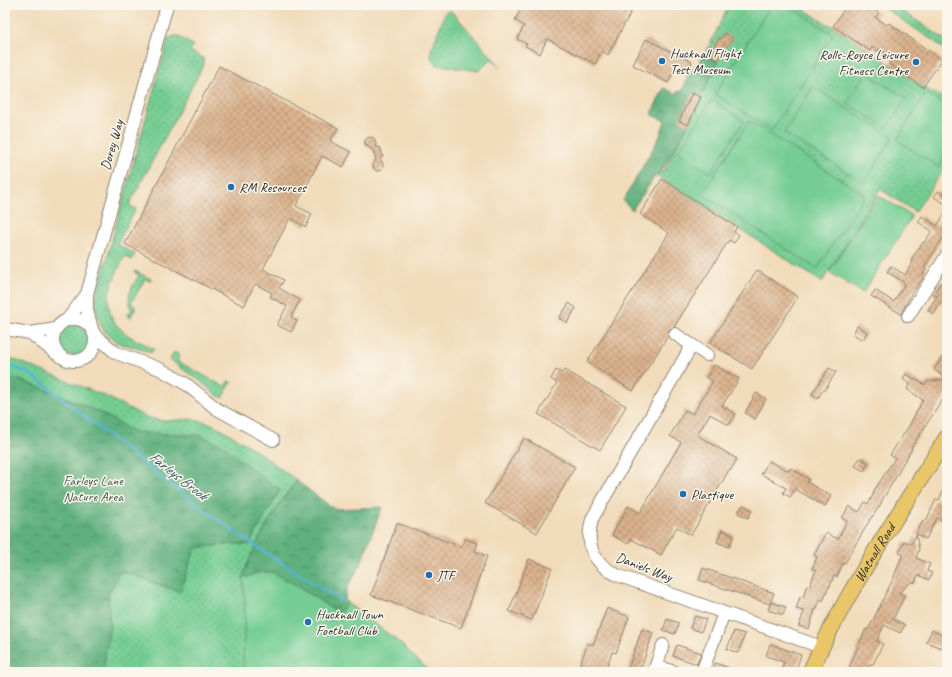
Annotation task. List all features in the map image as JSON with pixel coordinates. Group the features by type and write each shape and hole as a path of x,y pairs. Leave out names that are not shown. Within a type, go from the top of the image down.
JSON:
{"main road":[{"name":"Watnall Road","path":"810,672 821,647 860,576 947,437"}],"street":[{"name":"Dorey Way","path":"93,332 87,310 87,294 167,5"},
{"path":"908,316 947,255"},
{"name":"Dorey Way","path":"67,320 87,294"},
{"path":"59,355 53,343 53,336 56,329 67,320 81,320 87,324 93,332 116,353 160,369 186,384 217,409 273,440"},
{"path":"5,329 30,333 56,329"},
{"path":"30,333 44,342 64,359 71,362 78,362 90,355 94,349 96,342 93,332"},
{"path":"675,334 707,355"},
{"name":"Daniels Way","path":"692,345 596,511 590,526 590,543 594,556 604,568 613,573 821,647"},
{"path":"90,355 116,353"},
{"path":"702,672 724,613"},
{"path":"663,645 655,669 674,672"}],"green space":[{"path":"729,5 798,5 826,24 833,26 923,87 947,100 947,164 915,212 880,189 822,282 656,175 665,170 688,125 717,62 705,54"},
{"path":"771,5 787,5 833,34 772,130 715,94"},
{"path":"880,5 893,5 947,41 947,52 938,44"},
{"path":"451,11 454,14 500,66 499,67 492,59 478,71 437,65 433,61 431,51 445,13"},
{"path":"174,36 180,36 179,37 193,45 190,51 203,58 204,64 129,205 136,209 117,244 135,254 132,260 125,256 111,286 109,296 111,316 117,325 126,334 154,349 151,353 114,341 104,331 98,318 96,297 168,39"},
{"path":"705,54 718,62 701,97 692,93 679,121 688,125 663,169 656,175 632,210 623,201 659,138 665,121 651,114 664,88 676,94 678,91 681,92 687,80 686,78"},
{"path":"866,73 906,98 887,128 847,103"},
{"path":"813,87 893,137 864,183 784,133"},
{"path":"926,93 947,106 947,154 939,167 897,140"},
{"path":"712,100 744,121 710,173 678,152"},
{"path":"749,121 865,195 817,269 702,194"},
{"path":"878,195 912,216 863,293 829,272"},
{"path":"135,271 151,279 150,281 145,279 131,303 136,307 130,318 127,314 132,311 129,301 130,292 139,275 134,272"},
{"path":"71,324 77,324 87,331 90,340 89,346 83,353 77,356 71,356 61,349 58,343 58,337 65,327"},
{"path":"174,352 180,355 177,361 225,387 228,381 231,382 223,398 215,394 200,381 170,360"},
{"name":"Farleys Lane Nature Area","path":"5,356 105,396 146,417 163,421 192,419 210,423 257,451 297,481 286,494 248,577 257,573 309,672 5,672"},
{"name":"Farleys Lane Nature Area","path":"5,376 18,379 72,400 105,415 134,432 198,435 223,445 240,460 280,490 249,545 235,544 195,548 180,592 125,572 120,572 108,594 110,626 103,672 5,672"},
{"path":"297,481 334,509 382,507 360,566 347,588 345,599 347,603 396,640 430,672 296,585 257,573 248,577 243,576 253,551 266,526 281,502"},
{"name":"Hucknall Town Football Club","path":"271,572 296,585 339,614 347,603 396,640 430,672 243,672 245,605 243,576 248,577 257,573"}],"building":[{"path":"529,5 536,8 537,5 627,5 633,8 608,55 602,51 595,64 547,39 540,54 525,46 527,44 517,39 524,26 515,20 522,6 527,9"},
{"path":"847,5 867,5 879,13 875,17 887,25 889,23 942,60 923,87 889,64 893,59 879,49 877,51 872,47 870,51 833,26"},
{"path":"725,33 733,38 718,61 709,55 719,38 721,39"},
{"name":"Hucknall Flight Test Museum","path":"646,39 692,62 687,73 676,67 668,83 633,65"},
{"name":"RM Resources","path":"219,66 338,128 330,141 351,152 343,167 322,156 296,206 312,214 306,227 290,218 263,269 284,280 279,288 300,300 291,317 297,321 291,332 277,325 287,306 270,297 272,293 255,284 244,306 125,244"},
{"path":"692,93 701,97 688,125 679,121"},
{"path":"369,137 374,138 377,148 380,147 383,157 380,158 383,167 380,171 376,171 374,169 373,165 376,159 373,150 365,145 365,140"},
{"path":"662,179 737,227 734,232 739,235 734,243 729,240 674,327 669,330 668,336 633,391 587,362 669,233 640,214"},
{"path":"938,191 947,197 947,205 934,197"},
{"path":"947,210 947,238 944,236 924,268 926,269 922,277 923,278 911,294 901,314 871,296 875,290 894,302 905,283 887,272 891,266 905,275 913,261 911,260 932,231 918,222 922,216 937,226"},
{"path":"757,270 798,297 752,369 710,343"},
{"path":"941,282 947,286 947,293 934,314 928,310 937,296 933,294"},
{"path":"569,303 576,308 567,323 559,318"},
{"path":"857,326 867,332 863,340 853,334"},
{"path":"943,356 947,359 947,379 934,370"},
{"path":"714,365 739,379 722,406 736,414 729,425 710,414 697,435 737,459 691,535 677,527 661,555 631,539 628,544 612,535 628,506 640,513 681,442 670,436 685,410 693,414 713,381 706,378"},
{"path":"829,368 836,372 818,398 812,394"},
{"path":"556,370 562,373 565,370 626,406 600,450 538,414 557,383 551,379"},
{"path":"906,374 925,385 927,382 947,379 947,393 911,448 912,449 882,502 872,516 845,563 843,563 837,577 834,576 823,601 820,599 816,610 815,609 809,629 799,626 804,611 796,609 800,597 803,598 806,587 810,585 816,570 812,569 817,557 814,555 824,536 826,533 838,539 847,521 842,518 849,506 859,512 865,502 868,504 874,493 873,492 895,458 890,455 909,426 923,400 907,389 910,384 903,379"},
{"path":"756,393 766,399 755,419 745,413"},
{"path":"524,438 575,467 537,533 485,503"},
{"path":"860,458 868,463 864,471 855,466"},
{"path":"769,461 789,471 791,468 809,479 807,482 831,496 825,506 795,489 790,497 783,493 786,488 761,474"},
{"path":"947,481 947,522 937,518 926,539 916,534 923,520 926,521 936,499 939,500"},
{"path":"743,505 752,510 748,518 738,513"},
{"name":"JTF","path":"397,523 462,547 465,539 478,543 475,551 487,556 461,628 371,595"},
{"path":"722,530 734,535 729,547 717,542"},
{"path":"916,535 919,549 916,558 930,564 927,571 932,573 929,580 918,575 915,583 911,582 899,593 905,595 893,619 905,625 900,633 884,625 877,641 883,644 873,664 871,663 867,672 847,672 866,629 868,630 893,579 903,554 899,553 904,541 911,544"},
{"path":"529,559 552,568 532,620 509,611"},
{"path":"703,568 774,593 770,604 699,580"},
{"path":"771,602 786,607 783,615 768,610"},
{"path":"607,608 629,617 616,653 612,652 605,672 577,672 588,643 593,645"},
{"path":"695,616 706,619 701,632 690,628"},
{"path":"667,619 679,623 675,634 663,630"},
{"path":"642,629 653,633 642,665 640,665 638,672 627,672"},
{"path":"932,630 947,638 947,650 926,642"},
{"path":"734,631 745,634 738,653 727,649"},
{"path":"770,644 801,655 795,672 781,672 784,662 766,656"},
{"path":"677,645 701,653 697,664 673,656"},
{"path":"715,663 738,671 738,672 712,672"}],"waterway":[{"name":"Farleys Brook","path":"5,364 27,372 36,378 181,493 243,538 342,601"}],"place":[{"name":"Hucknall Flight Test Museum","path":"662,61"},
{"name":"Rolls-Royce Leisure Fitness Centre","path":"916,62"},
{"name":"RM Resources","path":"231,187"},
{"name":"Plastique","path":"683,494"},
{"name":"JTF","path":"429,575"},
{"name":"Hucknall Town Football Club","path":"308,622"}]}
